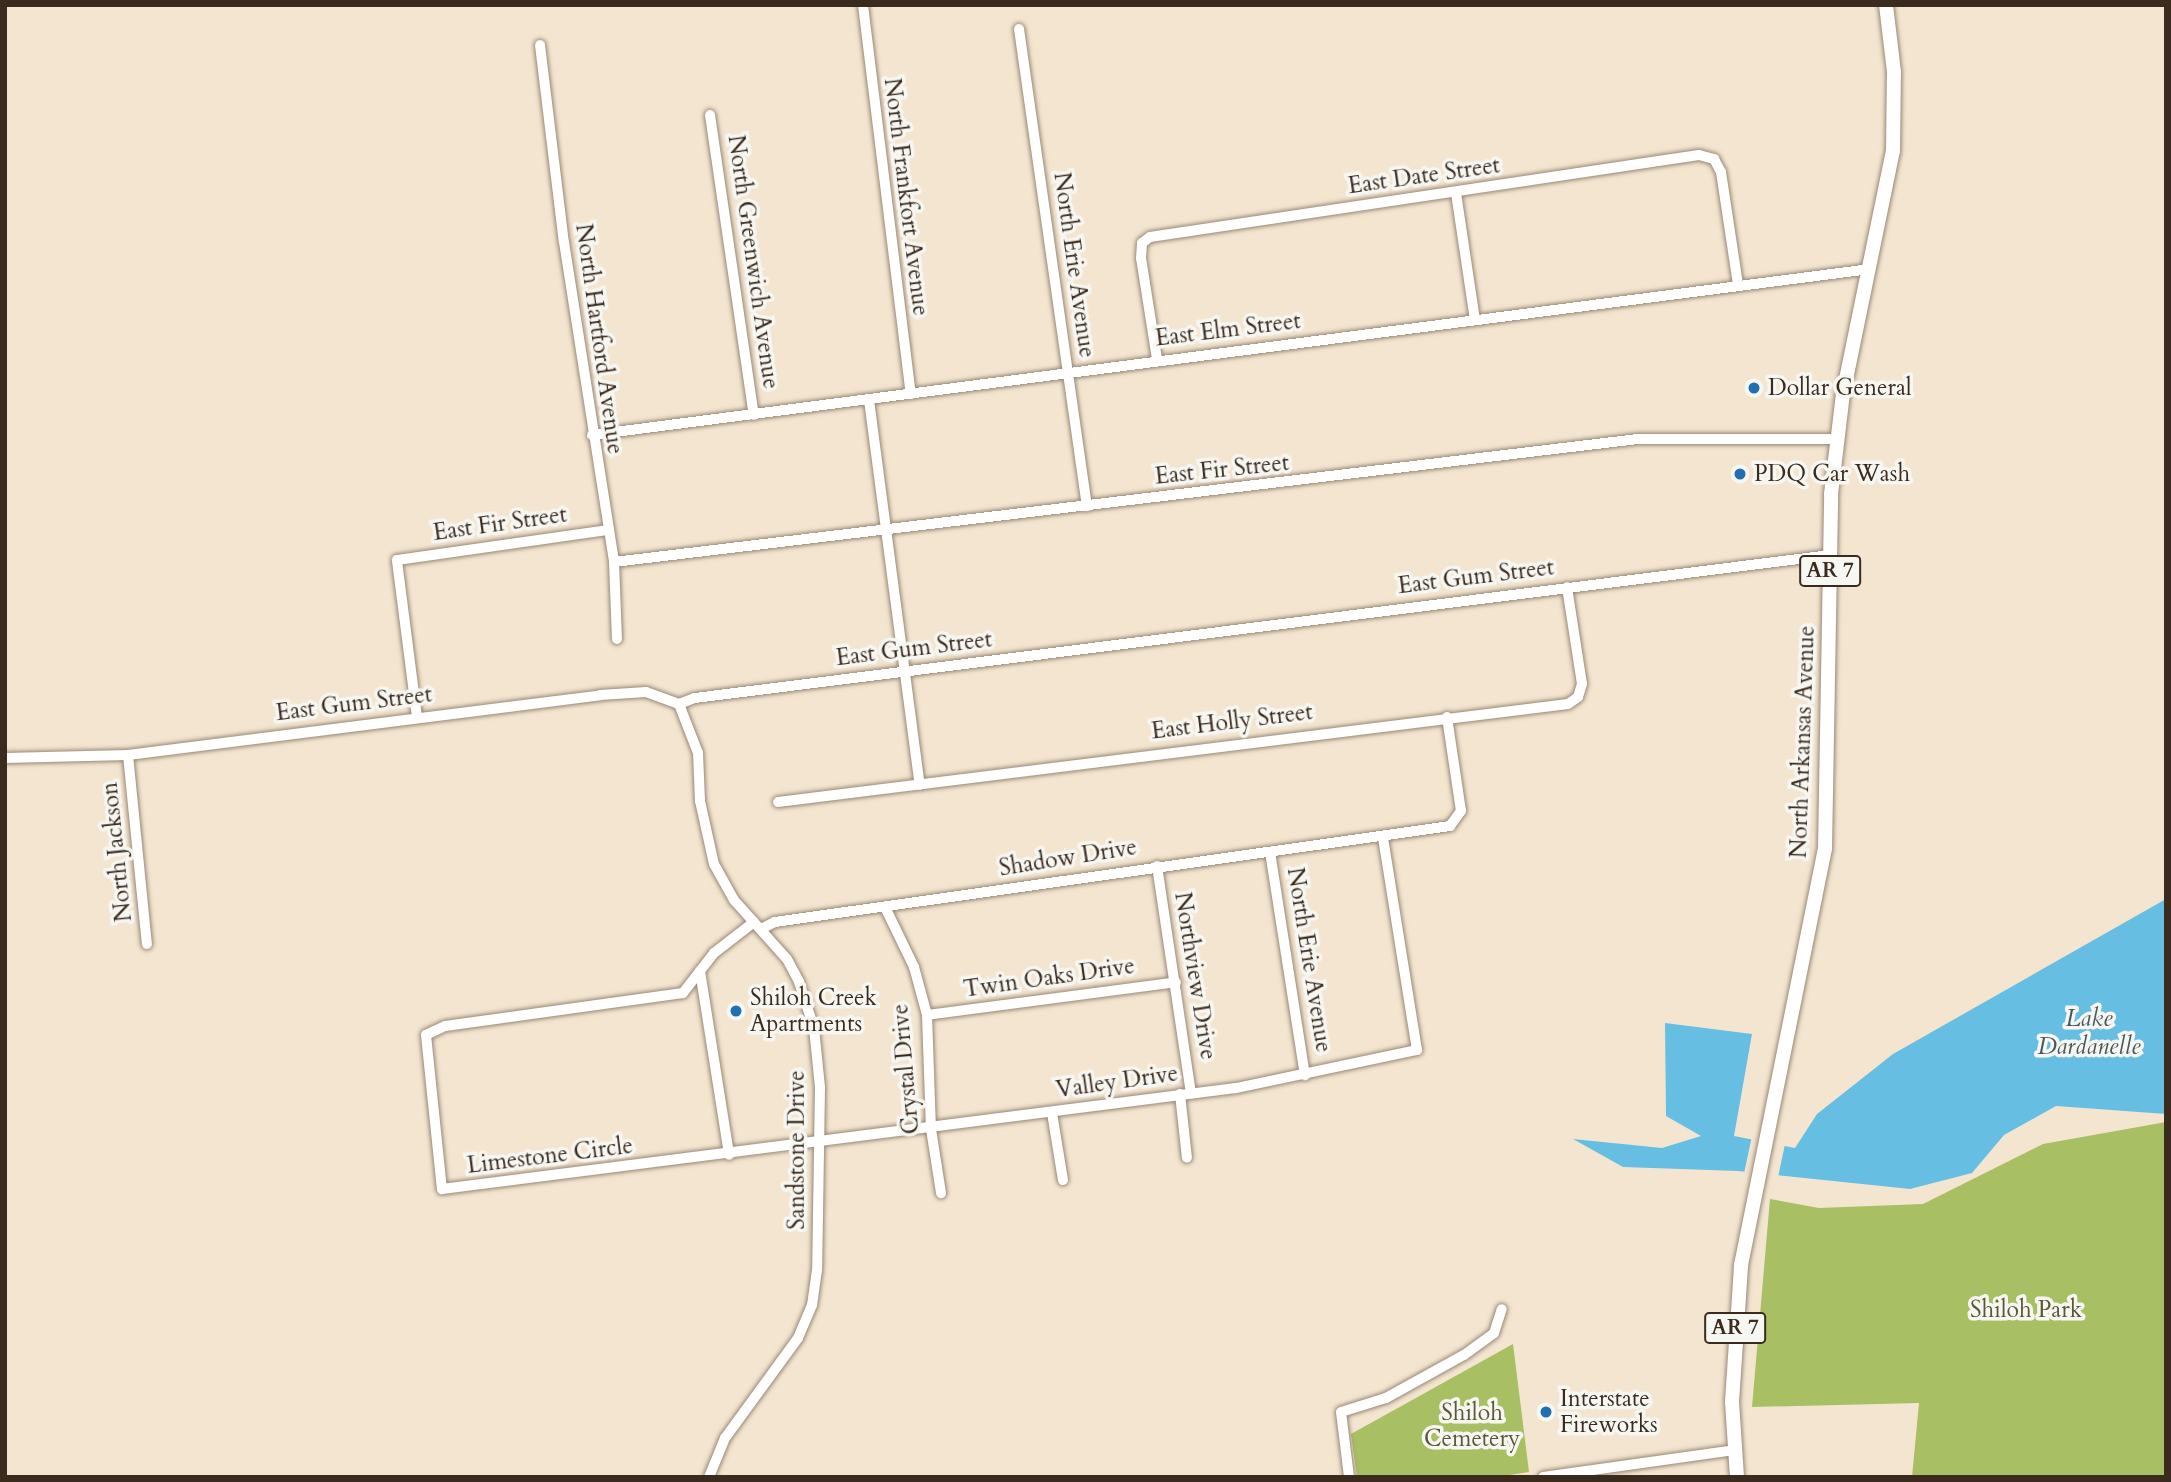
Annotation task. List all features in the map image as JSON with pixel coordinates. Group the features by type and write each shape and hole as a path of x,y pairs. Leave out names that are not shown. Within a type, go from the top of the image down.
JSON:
{"main road":[{"name":"North Arkansas Avenue","path":"1737,1477 1734,1450 1735,1320 1757,1181 1825,849 1830,555 1835,439 1893,151 1894,72 1886,5"}],"street":[{"name":"North Frankfort Avenue","path":"863,5 911,394"},
{"name":"North Erie Avenue","path":"1019,29 1087,506"},
{"name":"North Hartford Avenue","path":"540,45 592,435 614,562 617,639"},
{"name":"North Greenwich Avenue","path":"710,115 754,415"},
{"name":"East Date Street","path":"1157,359 1142,243 1150,237 1699,155 1714,159 1721,172 1738,285"},
{"path":"1456,193 1475,320"},
{"name":"East Elm Street","path":"592,435 869,400 1157,359 1870,269"},
{"path":"869,400 920,785"},
{"name":"East Fir Street","path":"614,562 1638,439 1835,439"},
{"name":"East Fir Street","path":"416,717 397,560 609,530"},
{"name":"East Gum Street","path":"5,758 128,755 416,717 635,693 679,704 695,698 1830,555"},
{"name":"East Holly Street","path":"778,802 1568,704 1578,697 1582,684 1567,587"},
{"name":"Sandstone Drive","path":"679,704 688,716 698,753 700,801 714,864 721,881 787,959 808,1003 817,1056 821,1144 812,1305 798,1338 724,1438 709,1477"},
{"name":"Shadow Drive","path":"758,926 1157,866 1383,837 1457,822 1461,811 1447,717"},
{"name":"North Jackson","path":"128,755 147,944"},
{"name":"Valley Drive","path":"821,1144 1185,1093 1305,1074 1417,1050 1383,837"},
{"name":"North Erie Avenue","path":"1270,852 1305,1074"},
{"name":"Northview Drive","path":"1157,866 1176,982 1187,1158"},
{"name":"Crystal Drive","path":"885,907 914,967 927,1016 931,1129 941,1193"},
{"name":"Limestone Circle","path":"758,926 714,953 683,993 445,1026 426,1035 442,1189 821,1144"},
{"path":"700,971 729,1156"},
{"name":"Twin Oaks Drive","path":"927,1016 1176,982"},
{"path":"1052,1113 1063,1180"},
{"path":"1349,1477 1341,1412 1386,1398 1464,1356 1494,1333 1502,1309"},
{"path":"1543,1477 1734,1450"},
{"path":"1639,1463 1639,1477"}],"green space":[{"name":"Shiloh Park","path":"2166,1122 2166,1477 1912,1477 1919,1403 1752,1407 1770,1199 1819,1208 1923,1204 2043,1144"},
{"name":"Shiloh Cemetery","path":"1513,1344 1529,1472 1497,1477 1357,1477 1351,1434"}],"water":[{"name":"Lake Dardanelle","path":"2166,899 2166,1114 2056,1106 2004,1135 1972,1173 1910,1189 1738,1171 1623,1167 1573,1139 1662,1148 1701,1136 1666,1116 1665,1023 1752,1034 1734,1136 1795,1148 1817,1114 1893,1054"}],"pier":[{"path":"1752,1136 1785,1143 1777,1182 1744,1175"}],"place":[{"name":"Dollar General","path":"1754,388"},
{"name":"PDQ Car Wash","path":"1740,474"},
{"name":"Shiloh Creek Apartments","path":"736,1011"},
{"name":"Interstate Fireworks","path":"1546,1412"}]}
